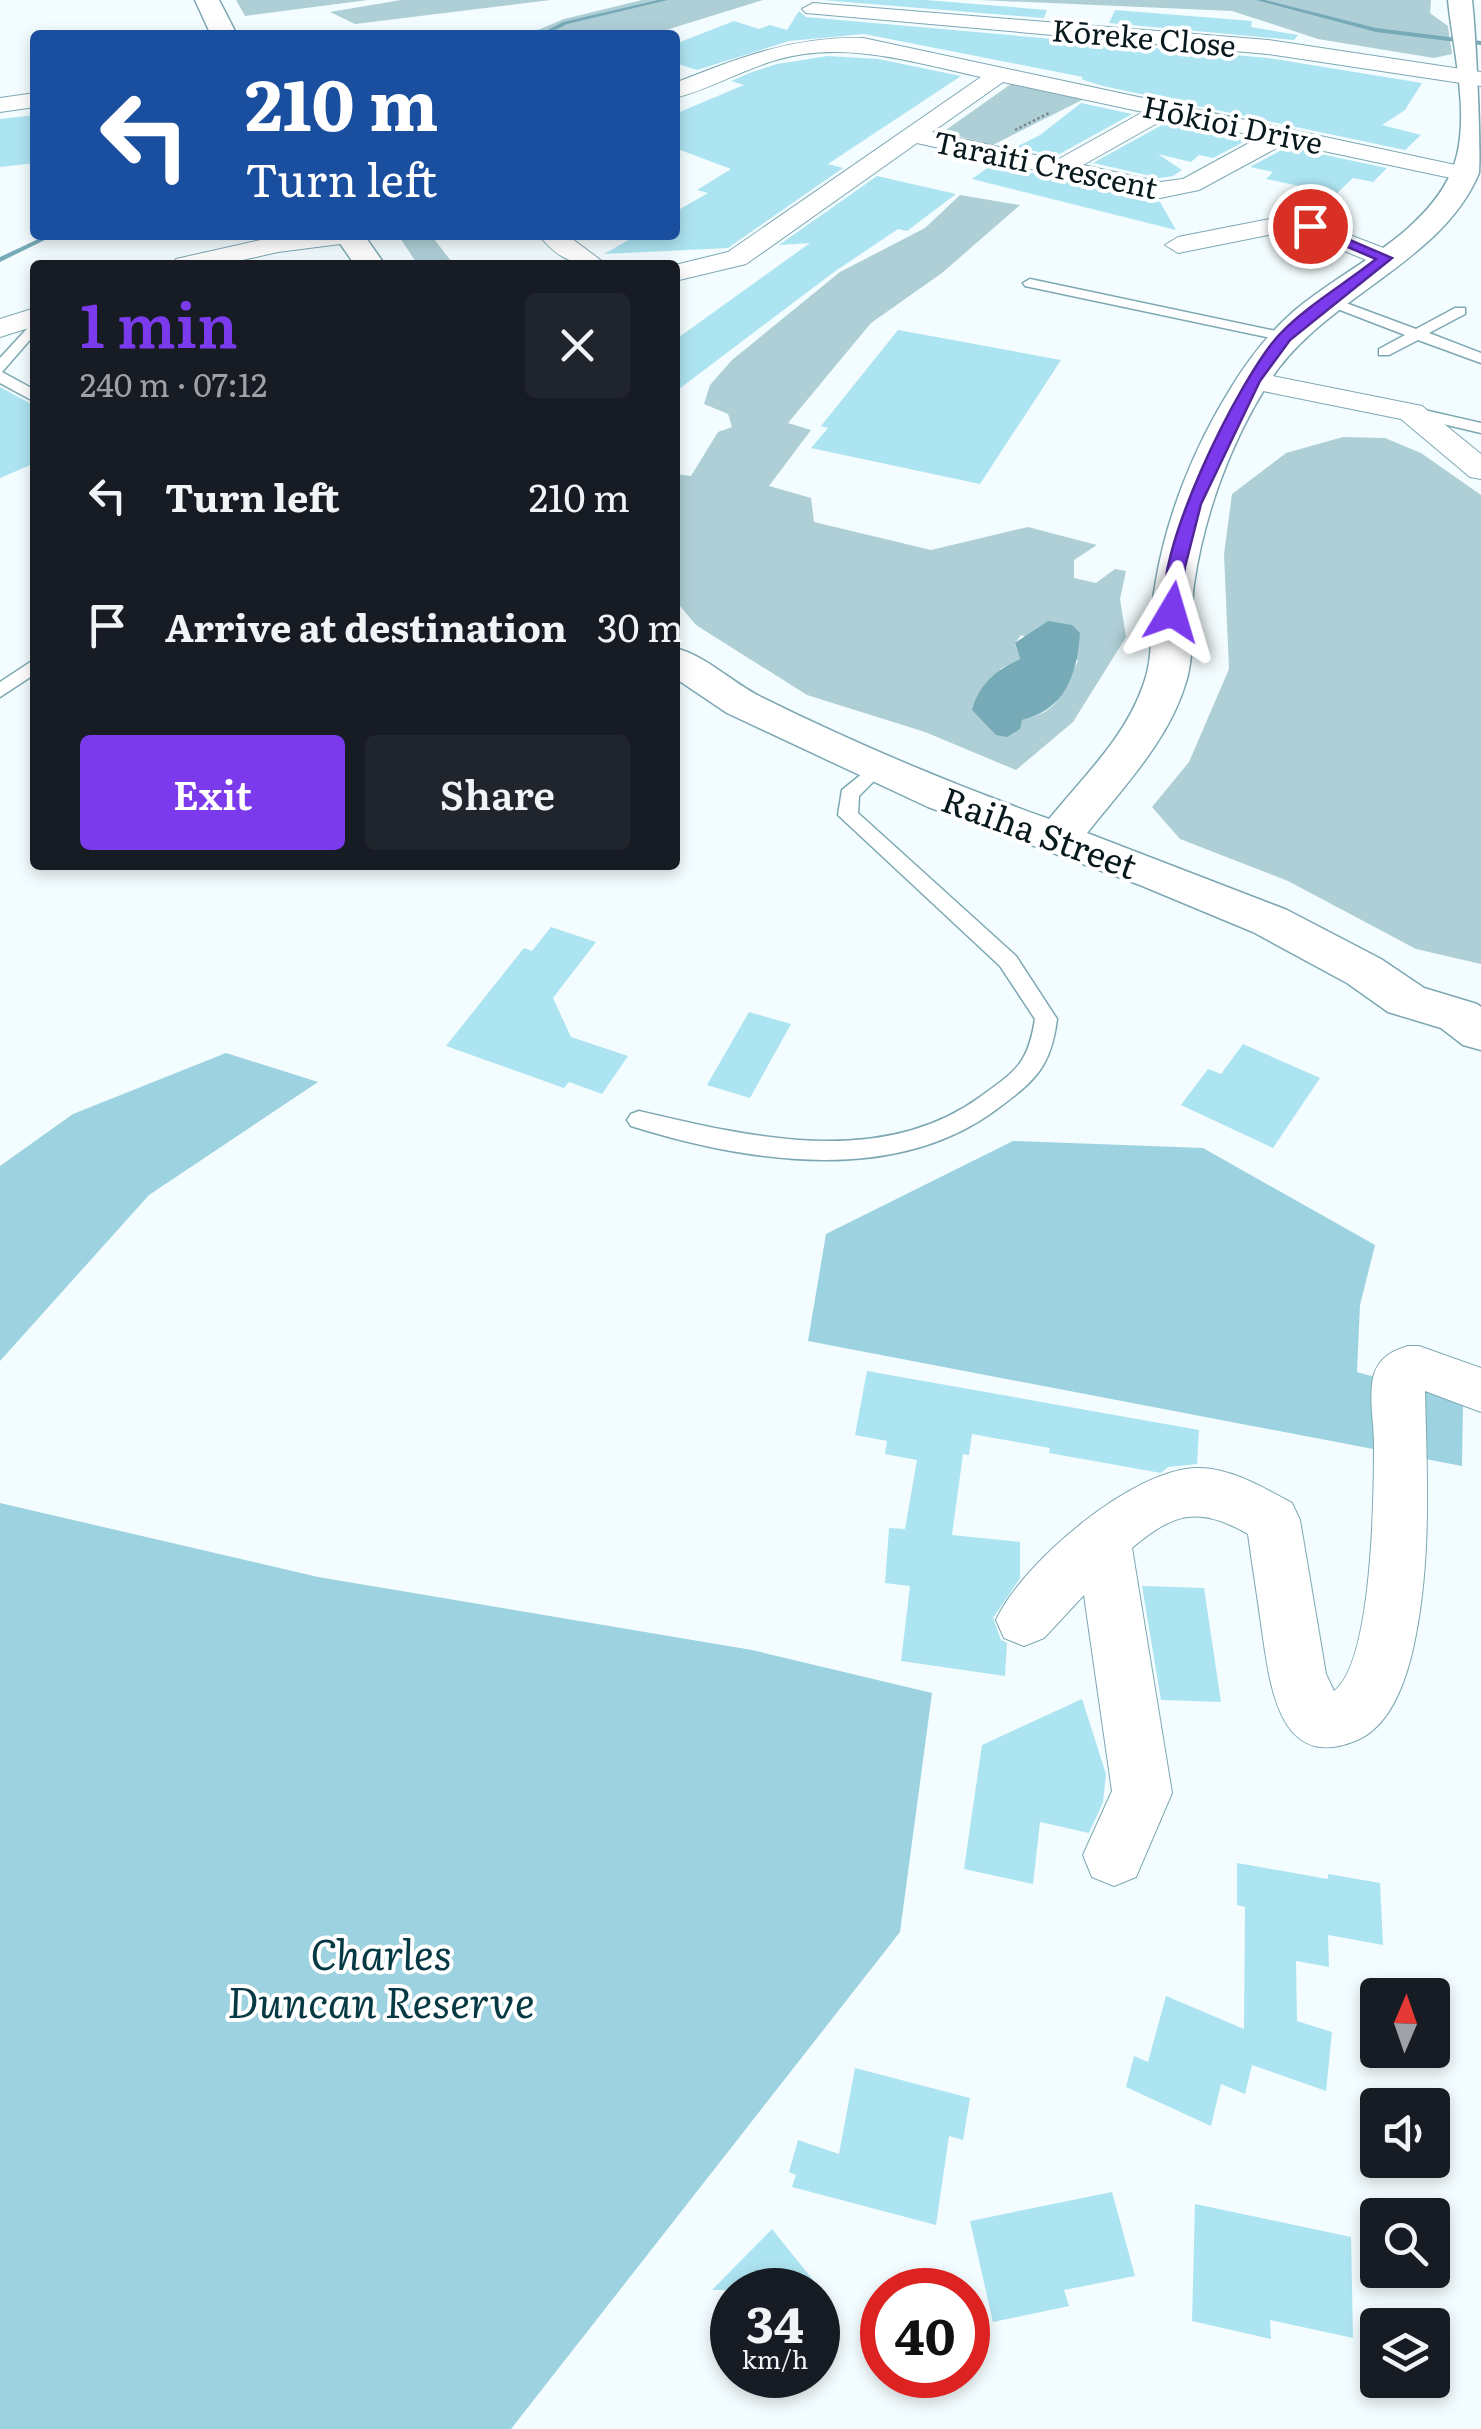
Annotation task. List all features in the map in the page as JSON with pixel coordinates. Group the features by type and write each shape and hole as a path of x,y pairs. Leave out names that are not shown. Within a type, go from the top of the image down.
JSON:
{"street":[{"path":"207,0 222,30"},
{"name":"Kōreke Close","path":"813,9 1268,47 1470,40"},
{"path":"1058,838 1142,734 1165,684 1173,589 1190,518 1253,381 1285,337 1327,300 1431,222 1465,174 1476,131 1470,40"},
{"name":"Hōkioi Drive","path":"680,90 772,52 824,43 873,46 1465,174"},
{"path":"680,272 737,258 1001,73"},
{"path":"0,105 30,101"},
{"path":"1058,169 1166,108"},
{"name":"Taraiti Crescent","path":"914,135 1138,187 1173,189 1197,182 1284,134"},
{"path":"1178,245 1294,222 1385,258"},
{"path":"207,260 309,240"},
{"path":"558,240 585,260"},
{"path":"0,330 30,318"},
{"path":"1253,381 1411,412 1481,470"},
{"name":"Raiha Street","path":"680,663 742,704 944,798 1270,921 1364,971 1406,1000 1459,1016 1481,1032"},
{"name":"Raiha Street","path":"1406,1000 1426,1031 1481,1074"},
{"path":"1024,1620 1103,1538 1158,1502 1194,1491 1232,1498 1273,1520 1289,1636 1306,1702 1322,1720 1346,1716 1363,1704 1384,1651 1400,1533 1399,1376 1408,1367 1420,1367 1481,1390"},
{"path":"1103,1538 1142,1793 1114,1856"}],"lane":[{"path":"1030,283 1285,337"},
{"path":"1327,300 1481,358"},
{"path":"1384,352 1460,311"},
{"path":"0,368 30,330"},
{"path":"0,376 30,395"},
{"path":"1411,412 1481,428"},
{"path":"0,691 30,669"},
{"path":"639,1120 785,1150 896,1146 945,1134 977,1117 1039,1057 1046,1019 1008,961 848,815 850,794 879,766"}],"path":[{"path":"1004,136 1050,113"}],"shaded area":[{"path":"236,0 368,0 245,16"},
{"path":"401,0 551,0 355,24 330,12"},
{"path":"642,0 763,0 666,30 538,30 564,19"},
{"path":"980,0 1431,0 1430,13 1448,26 1452,54 1434,58 1318,39 1232,11"},
{"path":"1011,84 1084,99 993,145 943,132"},
{"path":"960,195 1020,205 942,273 871,323 788,423 811,430 769,486 811,498 814,522 931,550 1028,527 1097,545 1074,560 1074,578 1096,583 1115,569 1126,571 1120,599 1126,637 1073,722 1016,770 925,732 807,695 696,625 680,606 680,475 691,476 718,432 732,427 728,414 704,404 710,385 732,360 840,272 925,228","holes":["1021,635 1078,661 1063,692 1045,712 1021,720 1000,669 1020,659 1015,644"]},
{"path":"401,240 435,240 450,260 415,260"},
{"path":"1343,437 1385,438 1421,453 1481,495 1481,964 1416,949 1288,881 1180,839 1152,807 1189,762 1229,669 1224,554 1232,494 1286,453"},
{"path":"1048,621 1072,625 1080,633 1072,676 1049,708 1022,720 1020,729 1007,737 996,735 972,710 979,692 990,679 1020,659 1015,643"}],"green space":[{"path":"226,1053 318,1082 149,1195 0,1361 0,1166 73,1114"},
{"path":"1013,1141 1203,1148 1375,1245 1360,1305 1357,1372 1463,1402 1462,1466 808,1341 826,1234"},
{"name":"Charles Duncan Reserve","path":"0,1503 318,1577 752,1650 932,1693 900,1932 511,2429 0,2429"}],"building":[{"path":"822,0 926,0 1047,10 1044,18"},
{"path":"1115,10 1252,21 1251,27 1298,35 1294,40 1109,23"},
{"path":"799,11 806,17 1268,58 1422,83 1405,110 1382,125 1421,135 1405,150 1103,86 1083,77 864,34 789,41 697,70 680,65 680,42 734,21 759,29 770,25 787,30"},
{"path":"828,56 878,59 961,76 828,164 843,168 728,248 604,254 628,240 680,240 680,209 708,193 697,190 731,169 680,150 680,112 744,85 731,81 777,64"},
{"path":"1081,103 1132,114 1056,156 1016,147 1040,135"},
{"path":"30,116 30,164 0,167 0,119"},
{"path":"1169,121 1249,139 1213,158 1199,155 1191,162 1158,154 1182,170 1160,178 1093,163"},
{"path":"1287,147 1387,168 1373,182 1353,178 1336,194 1266,179 1273,172 1250,167"},
{"path":"993,164 1160,202 1176,230 972,179"},
{"path":"877,176 956,194 907,231 898,229 834,272 680,388 680,336 810,243 779,245"},
{"path":"898,330 1061,360 980,484 811,448 828,428 821,426"},
{"path":"0,387 30,403 30,465 0,478"},
{"path":"551,927 596,942 553,998 571,1037 628,1056 602,1094 569,1082 564,1088 446,1046 524,948 532,951"},
{"path":"749,1012 791,1024 750,1098 707,1085"},
{"path":"1243,1044 1320,1078 1273,1148 1181,1105 1208,1069 1221,1074"},
{"path":"867,1371 1199,1430 1197,1464 1168,1467 1161,1473 1049,1453 1050,1448 972,1434 969,1455 963,1454 952,1535 1020,1542 1020,1578 993,1618 1001,1640 1007,1643 1005,1676 901,1661 910,1586 885,1583 889,1528 905,1529 917,1460 885,1454 887,1441 855,1435"},
{"path":"1142,1586 1204,1588 1221,1702 1161,1700"},
{"path":"1082,1699 1106,1774 1103,1802 1089,1833 1040,1822 1033,1884 964,1869 982,1745"},
{"path":"1237,1863 1328,1879 1328,1874 1380,1883 1383,1945 1328,1935 1329,1967 1296,1961 1297,2021 1332,2032 1326,2091 1252,2065 1245,2094 1221,2084 1211,2126 1126,2087 1134,2056 1148,2062 1166,1996 1244,2029 1245,1907 1237,1905"},
{"path":"855,2068 970,2098 963,2140 949,2136 936,2225 792,2187 796,2175 789,2172 798,2140 839,2154"},
{"path":"1112,2192 1135,2276 1064,2290 1069,2306 993,2322 990,2268 981,2268 970,2221"},
{"path":"1195,2204 1351,2237 1353,2338 1270,2320 1271,2339 1192,2321"},
{"path":"772,2229 803,2268 734,2268"}],"waterway":[{"path":"551,30 565,23 665,0"},
{"path":"1259,0 1376,30 1481,43"},
{"path":"0,260 42,240"}],"route":[{"path":"1172,612 1177,567 1194,504 1253,381 1285,337 1385,258 1310,226"}]}
